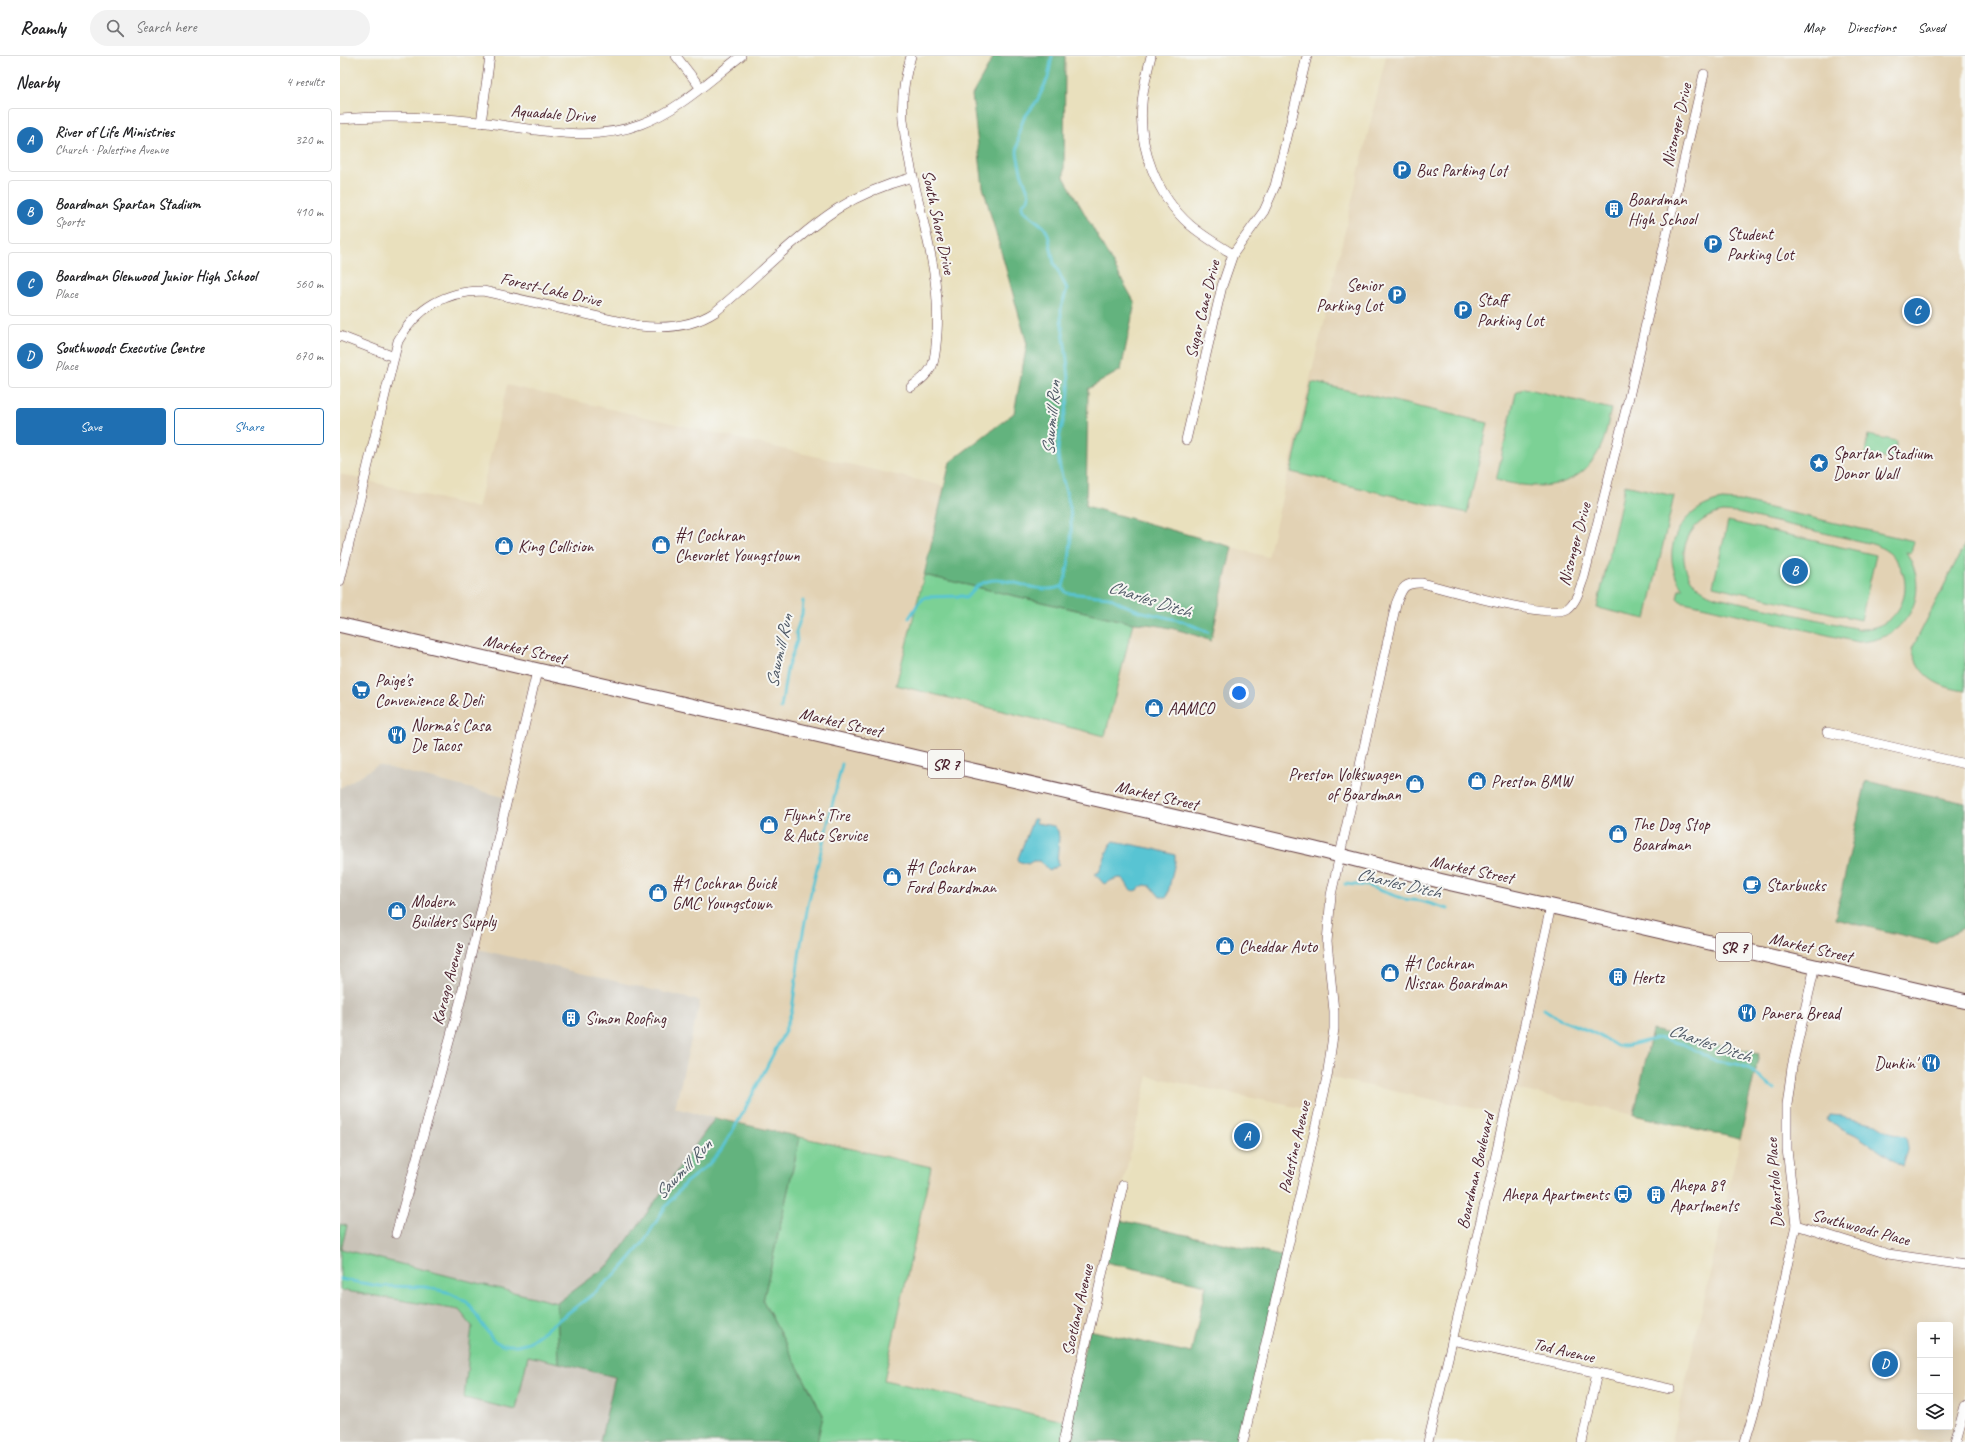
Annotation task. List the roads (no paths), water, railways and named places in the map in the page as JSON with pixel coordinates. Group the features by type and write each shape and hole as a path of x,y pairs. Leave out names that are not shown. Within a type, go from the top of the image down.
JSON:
{"main road":[{"name":"Market Street","path":"340,625 1965,1001"}],"street":[{"path":"481,123 490,56"},
{"path":"676,56 700,87"},
{"name":"Aquadale Drive","path":"340,119 406,116 576,134 616,131 641,124 672,110 741,56"},
{"name":"South Shore Drive","path":"910,387 925,376 931,368 936,346 938,317 934,270 904,128 902,110 904,82 911,56"},
{"path":"1151,56 1145,81 1141,114 1145,147 1154,173 1168,199 1189,224 1203,235 1233,254"},
{"name":"Sugar Cane Drive","path":"1186,440 1222,286 1233,254 1264,211 1275,186 1307,56"},
{"name":"Nisonger Drive","path":"1340,857 1396,604 1401,592 1408,584 1422,583 1540,611 1556,612 1568,609 1577,596 1584,577 1628,401 1704,74"},
{"name":"Forest-Lake Drive","path":"340,581 398,341 414,319 432,304 444,297 469,291 496,293 639,326 663,328 694,323 715,312 804,234 838,209 876,189 914,177"},
{"path":"340,336 394,357"},
{"name":"Karago Avenue","path":"396,1234 460,1002 537,671"},
{"path":"1827,732 1965,764"},
{"name":"Palestine Avenue","path":"1243,1442 1331,1054 1334,1011 1328,958 1327,929 1331,895 1340,857"},
{"name":"Boardman Boulevard","path":"1428,1442 1489,1186 1551,906"},
{"name":"Debartolo Place","path":"1745,1442 1758,1398 1796,1225 1787,1150 1787,1104 1792,1067 1815,966"},
{"name":"Scotland Avenue","path":"1063,1442 1123,1185"},
{"name":"Southwoods Place","path":"1796,1225 1888,1254 1965,1265"},
{"name":"Tod Avenue","path":"1452,1340 1670,1389"},
{"path":"1582,1442 1597,1373"},
{"path":"1955,1442 1965,1406"}],"water":[{"path":"1033,819 1036,819 1036,823 1054,826 1058,831 1059,838 1057,863 1059,865 1049,871 1040,861 1033,861 1028,864 1017,861"},
{"path":"1114,841 1175,855 1175,862 1167,897 1160,897 1151,886 1145,885 1137,890 1131,890 1125,881 1120,878 1104,884 1095,874 1099,872 1110,845"},
{"path":"1829,1115 1843,1116 1846,1118 1877,1124 1893,1134 1906,1136 1908,1147 1902,1166 1856,1135 1834,1125 1827,1120"}],"waterway":[{"name":"Sawmill Run","path":"909,618 918,604 925,597 963,596 966,598 979,585 989,581 999,580 1042,589 1052,589 1063,586 1066,577 1070,554 1071,519 1070,508 1059,460 1058,446 1069,391 1068,365 1061,319 1061,308 1067,289 1054,263 1048,234 1044,227 1023,210 1022,205 1028,199 1029,194 1021,172 1017,153 1019,131 1024,118 1037,101 1048,78 1052,56"},
{"name":"Charles Ditch","path":"1063,586 1063,589 1067,593 1109,597 1139,611 1182,621 1208,632"},
{"name":"Sawmill Run","path":"781,708 787,669 797,641 796,632 802,614 803,601"},
{"name":"Sawmill Run","path":"340,1279 379,1286 425,1287 447,1292 467,1302 493,1340 502,1345 517,1345 529,1342 540,1334 593,1294 621,1269 643,1243 664,1209 685,1183 708,1165 721,1150 743,1113 784,1033 792,1010 800,949 808,905 842,764"},
{"name":"Charles Ditch","path":"1345,884 1368,886 1404,899 1421,901 1448,909"},
{"name":"Charles Ditch","path":"1544,1009 1559,1019 1592,1032 1617,1046 1625,1046 1659,1038 1683,1044 1716,1061 1737,1064 1748,1068 1775,1090"}],"place":[{"name":"Bus Parking Lot","path":"1402,170"},
{"name":"Boardman High School","path":"1614,209"},
{"name":"Student Parking Lot","path":"1713,244"},
{"name":"Senior Parking Lot","path":"1397,295"},
{"name":"Staff Parking Lot","path":"1463,310"},
{"name":"Boardman Glenwood Junior High School","path":"1917,311"},
{"name":"Spartan Stadium Donor Wall","path":"1819,463"},
{"name":"#1 Cochran Chevorlet Youngstown","path":"661,545"},
{"name":"King Collision","path":"504,546"},
{"name":"Boardman Spartan Stadium","path":"1795,571"},
{"name":"Paige's Convenience & Deli","path":"361,690"},
{"name":"AAMCO","path":"1154,708"},
{"name":"Norma's Casa De Tacos","path":"397,735"},
{"name":"Preston BMW","path":"1477,781"},
{"name":"Preston Volkswagen of Boardman","path":"1415,784"},
{"name":"Flynn's Tire & Auto Service","path":"769,825"},
{"name":"The Dog Stop Boardman","path":"1618,834"},
{"name":"#1 Cochran Ford Boardman","path":"892,877"},
{"name":"Starbucks","path":"1752,885"},
{"name":"#1 Cochran Buick GMC Youngstown","path":"658,893"},
{"name":"Modern Builders Supply","path":"397,911"},
{"name":"Cheddar Auto","path":"1225,946"},
{"name":"#1 Cochran Nissan Boardman","path":"1390,973"},
{"name":"Hertz","path":"1618,977"},
{"name":"Panera Bread","path":"1747,1013"},
{"name":"Simon Roofing","path":"571,1018"},
{"name":"Dunkin'","path":"1931,1063"},
{"name":"River of Life Ministries","path":"1247,1136"},
{"name":"Ahepa Apartments","path":"1623,1194"},
{"name":"Ahepa 89 Apartments","path":"1656,1195"},
{"name":"Southwoods Executive Centre","path":"1885,1364"}]}
